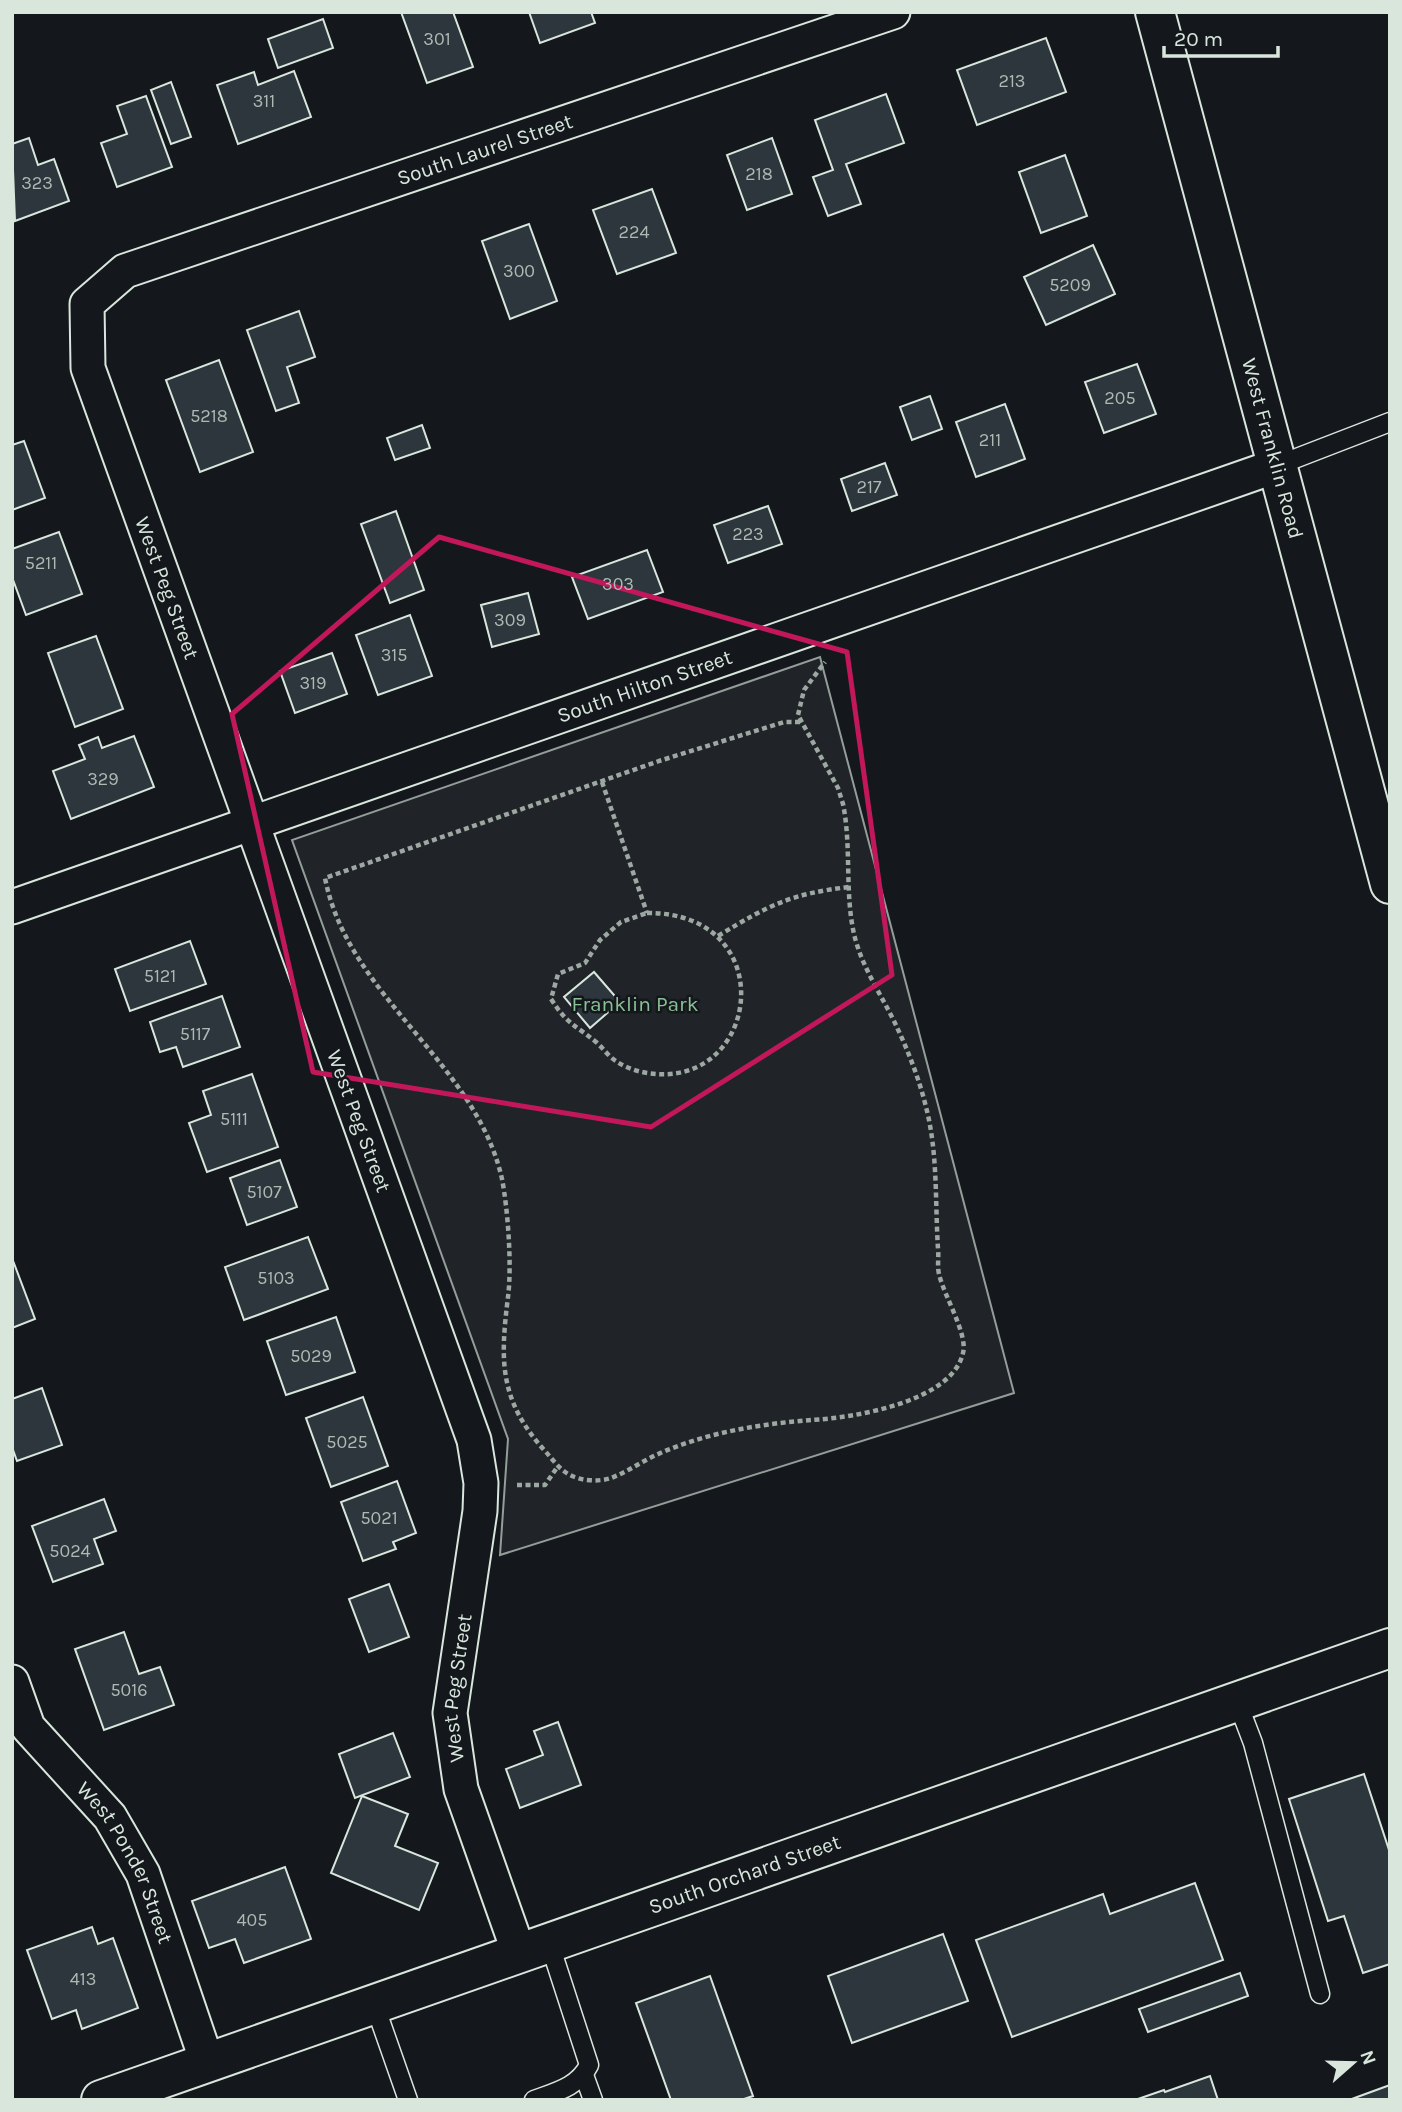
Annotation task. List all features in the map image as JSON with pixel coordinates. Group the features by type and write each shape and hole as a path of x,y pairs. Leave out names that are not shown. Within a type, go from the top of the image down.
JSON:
{"main road":[{"name":"West Franklin Road","path":"1155,12 1390,884"},
{"name":"South Orchard Street","path":"101,2100 1390,1648"}],"street":[{"name":"South Laurel Street","path":"87,304 125,271 893,12"},
{"name":"West Peg Street","path":"87,304 88,368 474,1440 481,1483 480,1511 450,1713 461,1789 534,1947"},
{"name":"South Hilton Street","path":"12,907 1276,466"},
{"name":"West Ponder Street","path":"12,1682 28,1727 110,1816 143,1874 208,2062"}],"lane":[{"path":"1276,466 1390,422"},
{"path":"1237,1701 1253,1743 1320,1994"},
{"path":"534,1947 589,2065 584,2075 568,2088 534,2100"},
{"path":"374,2003 408,2100"},
{"path":"584,2075 593,2100"}],"path":[{"path":"800,722 790,720 753,731 325,878 333,909 364,968 453,1081 487,1136 501,1178 507,1227 508,1296 501,1359 520,1418 558,1466 582,1480 609,1479 659,1453 733,1430 779,1422 846,1418 881,1410 925,1392 948,1378 962,1359 964,1340 948,1303 939,1271 935,1164 927,1108 900,1034 860,959 852,926 845,813 838,788 798,715 804,691 830,656"},
{"path":"602,782 647,913"},
{"path":"719,936 776,903 805,892 849,887"},
{"path":"647,913 673,913 698,921 719,936 734,958 741,983 741,1009 732,1033 716,1054 694,1068 669,1074 641,1072 616,1061 596,1042 565,1021 551,999 558,974 585,963 600,940 621,922 647,913"},
{"path":"481,1483 545,1485 558,1466"}],"highlighted area":[{"path":"439,537 847,652 892,975 651,1127 313,1072 232,714"}],"green space":[{"name":"Franklin Park","path":"820,657 1014,1393 500,1555 508,1439 292,840"}],"building":[{"path":"401,12 453,12 473,67 427,83"},
{"path":"529,12 591,12 595,23 540,43"},
{"path":"323,19 333,48 278,68 268,39"},
{"path":"1046,38 1066,92 977,125 957,70"},
{"path":"294,71 311,117 238,144 217,85 254,72 258,85"},
{"path":"171,82 191,137 171,144 151,90"},
{"path":"886,94 904,143 846,164 861,204 828,216 813,177 833,170 815,120"},
{"path":"146,96 172,167 117,187 101,143 127,134 117,106"},
{"path":"29,138 38,165 54,159 69,201 15,221 12,144"},
{"path":"772,138 792,194 747,210 727,155"},
{"path":"1065,155 1087,216 1041,233 1019,172"},
{"path":"652,189 676,253 617,274 593,210"},
{"path":"529,224 557,301 510,319 482,241"},
{"path":"1093,245 1115,294 1046,325 1024,277"},
{"path":"299,311 315,357 287,367 299,403 276,411 247,330"},
{"path":"219,360 253,452 200,472 166,380"},
{"path":"1137,364 1156,414 1104,433 1085,382"},
{"path":"930,396 942,429 912,440 900,407"},
{"path":"1005,404 1025,459 976,477 956,422"},
{"path":"422,425 430,448 395,460 387,438"},
{"path":"24,441 45,498 12,510 12,445"},
{"path":"885,463 897,495 852,511 841,479"},
{"path":"768,506 782,544 728,563 714,525"},
{"path":"396,511 424,590 390,603 361,524"},
{"path":"59,532 82,594 26,615 12,577 12,549"},
{"path":"647,550 663,592 588,619 572,577"},
{"path":"528,593 539,634 492,647 481,605"},
{"path":"410,615 432,676 378,695 356,635"},
{"path":"96,636 123,709 75,727 48,653"},
{"path":"332,653 347,694 295,713 280,671"},
{"path":"134,736 154,787 71,819 53,771 85,759 79,745 98,737 102,748"},
{"path":"190,941 206,984 130,1011 115,969"},
{"path":"594,972 620,1002 590,1028 564,997"},
{"path":"222,996 240,1047 183,1067 176,1047 160,1052 150,1022"},
{"path":"252,1074 278,1147 207,1172 189,1123 211,1115 203,1091"},
{"path":"280,1160 297,1207 247,1225 230,1178"},
{"path":"308,1237 328,1289 244,1320 225,1267"},
{"path":"12,1258 35,1319 12,1328"},
{"path":"336,1317 355,1372 286,1395 267,1341"},
{"path":"42,1388 62,1445 17,1461 12,1447 12,1399"},
{"path":"363,1397 388,1466 331,1487 306,1418"},
{"path":"397,1481 416,1533 393,1542 396,1549 363,1561 341,1502"},
{"path":"104,1499 116,1531 94,1539 103,1564 53,1582 32,1526"},
{"path":"389,1584 409,1637 369,1652 349,1599"},
{"path":"124,1632 139,1674 160,1667 174,1705 104,1730 75,1649"},
{"path":"558,1722 581,1785 520,1808 506,1769 543,1755 534,1731"},
{"path":"393,1733 410,1777 355,1798 339,1754"},
{"path":"1364,1774 1390,1853 1390,1964 1363,1973 1344,1916 1328,1921 1289,1799"},
{"path":"362,1796 408,1814 395,1846 438,1863 419,1910 331,1873"},
{"path":"285,1867 311,1939 244,1963 235,1939 209,1948 192,1901"},
{"path":"1195,1883 1223,1960 1012,2037 976,1940 1103,1894 1110,1914"},
{"path":"92,1927 98,1944 113,1938 138,2008 82,2029 76,2010 52,2019 27,1950"},
{"path":"943,1934 968,2001 852,2043 828,1976"},
{"path":"1240,1973 1248,1996 1148,2032 1139,2009"},
{"path":"710,1976 753,2096 741,2100 671,2100 636,2003"},
{"path":"1210,2076 1218,2100 1135,2100 1164,2090 1165,2092"},
{"path":"1390,2085 1390,2100 1349,2100"}]}
